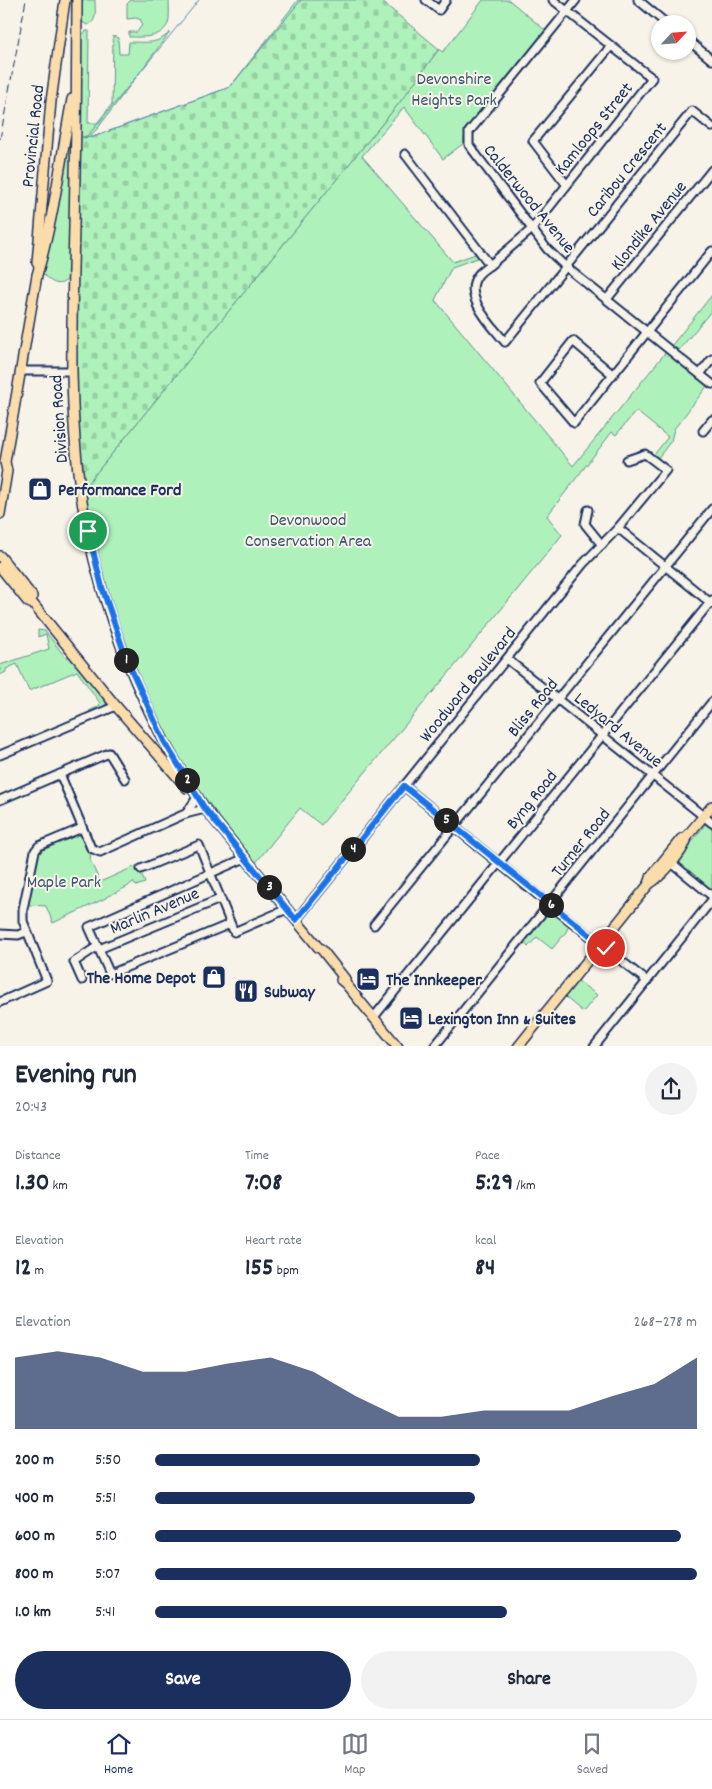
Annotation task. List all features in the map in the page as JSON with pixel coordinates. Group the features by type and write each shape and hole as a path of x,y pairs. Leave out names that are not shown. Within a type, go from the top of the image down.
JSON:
{"main road":[{"name":"Provincial Road","path":"0,514 7,471 3,464 37,275 51,102 65,0"},
{"name":"Division Road","path":"77,0 70,371 81,496 102,587 126,658 140,693 164,741 205,809"},
{"name":"Provincial Road","path":"37,275 51,216 77,72"},
{"path":"42,201 47,206 51,216"},
{"path":"0,556 32,596 31,603"},
{"path":"0,567 3,574 31,603 116,706 205,809 318,947 319,952 342,982 345,982 398,1046"},
{"path":"518,1046 649,884 657,879 668,860 686,843 687,836 712,806"}],"street":[{"path":"426,0 439,10 446,0"},
{"name":"Kamloops Street","path":"553,0 652,78 532,229 477,276 474,296 480,311 506,342 566,267"},
{"name":"Calderwood Avenue","path":"576,0 469,132 468,145 547,249 566,267 712,384"},
{"path":"638,0 656,15"},
{"path":"566,184 533,141 611,46"},
{"path":"696,47 712,60"},
{"name":"Caribou Crescent","path":"566,267 692,111 712,127"},
{"path":"405,154 490,265"},
{"name":"Klondike Avenue","path":"607,300 712,170"},
{"path":"612,374 573,341 540,383 574,423 712,252"},
{"path":"700,374 712,359"},
{"path":"21,371 70,371"},
{"path":"703,431 712,420"},
{"name":"Woodward Boulevard","path":"296,920 583,564 618,528 666,470 645,454 627,460"},
{"name":"Bliss Road","path":"374,925 712,509"},
{"path":"588,510 585,524 602,546"},
{"path":"618,528 711,602"},
{"name":"Byng Road","path":"374,1017 711,602"},
{"name":"Ledyard Avenue","path":"507,659 712,823"},
{"name":"Turner Road","path":"434,1046 712,702"},
{"path":"0,755 116,706"},
{"path":"0,800 109,753 125,779"},
{"path":"60,774 91,848 100,852 185,814 205,809"},
{"path":"404,786 549,904 647,980"},
{"path":"185,814 196,799"},
{"path":"0,1002 47,981 23,921 23,909 35,851 39,846 82,828"},
{"path":"141,869 199,845 234,932 287,909"},
{"path":"230,924 110,974 89,927 245,858"},
{"path":"668,860 712,896"},
{"name":"Marlin Avenue","path":"82,980 74,962 99,948 220,899"},
{"path":"594,1046 712,900"},
{"path":"0,934 18,935 26,932"}],"green space":[{"path":"81,0 95,0 94,18 87,25 81,21"},
{"path":"131,0 169,0 169,22 165,29 156,35 129,37 129,32 137,32 142,25 141,20 136,18 127,19 127,4"},
{"path":"298,0 380,0 439,49 400,102 83,489 79,445 76,357 77,137 93,137 230,87"},
{"name":"Devonwood Conservation Area","path":"483,0 509,0 546,31 469,126 464,143 443,159 404,107 362,156 453,262 478,253 480,257 452,267 435,300 573,466 666,352 708,385 674,429 671,441 657,459 653,456 668,437 636,411 616,435 612,432 547,516 562,535 454,667 321,825 300,808 254,865 179,762 141,689 106,589 91,532 83,489 400,102 439,49 443,52"},
{"path":"86,31 89,31 88,123 97,123 112,104 113,36 118,38 119,54 128,54 129,42 156,41 170,32 98,128 89,137 77,137 80,37"},
{"path":"76,85 70,275 64,282 57,284 43,274"},
{"path":"712,295 712,310 679,350 672,345"},
{"path":"38,630 45,631 66,658 69,657 107,699 105,707 92,712 89,711 99,706 100,703 77,671 29,691 17,664 6,669 6,672 0,675 0,665 49,649 46,634 38,637"},
{"path":"706,823 712,825 712,892 681,866 679,859"},
{"name":"Maple Park","path":"76,833 82,835 91,851 90,860 100,882 138,865 145,883 136,886 133,882 106,898 53,923 46,906 28,905 37,852 40,848"},
{"path":"548,909 553,909 570,922 566,932 552,949 537,937 528,947 523,941"},
{"path":"578,981 597,995 583,1012 565,997"}],"waterway":[{"path":"84,137 97,125 199,0"},
{"path":"84,138 93,137 230,87 301,0"}],"railway":[{"path":"0,139 26,0"}],"place":[{"name":"Performance Ford","path":"40,489"},
{"name":"The Home Depot","path":"214,977"},
{"name":"The Innkeeper","path":"368,979"},
{"name":"Subway","path":"246,991"},
{"name":"Lexington Inn & Suites","path":"411,1018"}],"route":[{"path":"88,531 102,587 126,658 140,693 164,741 205,809 296,920 404,786 606,948"}],"park label":[{"name":"Devonshire Heights Park","path":"454,88"}]}
